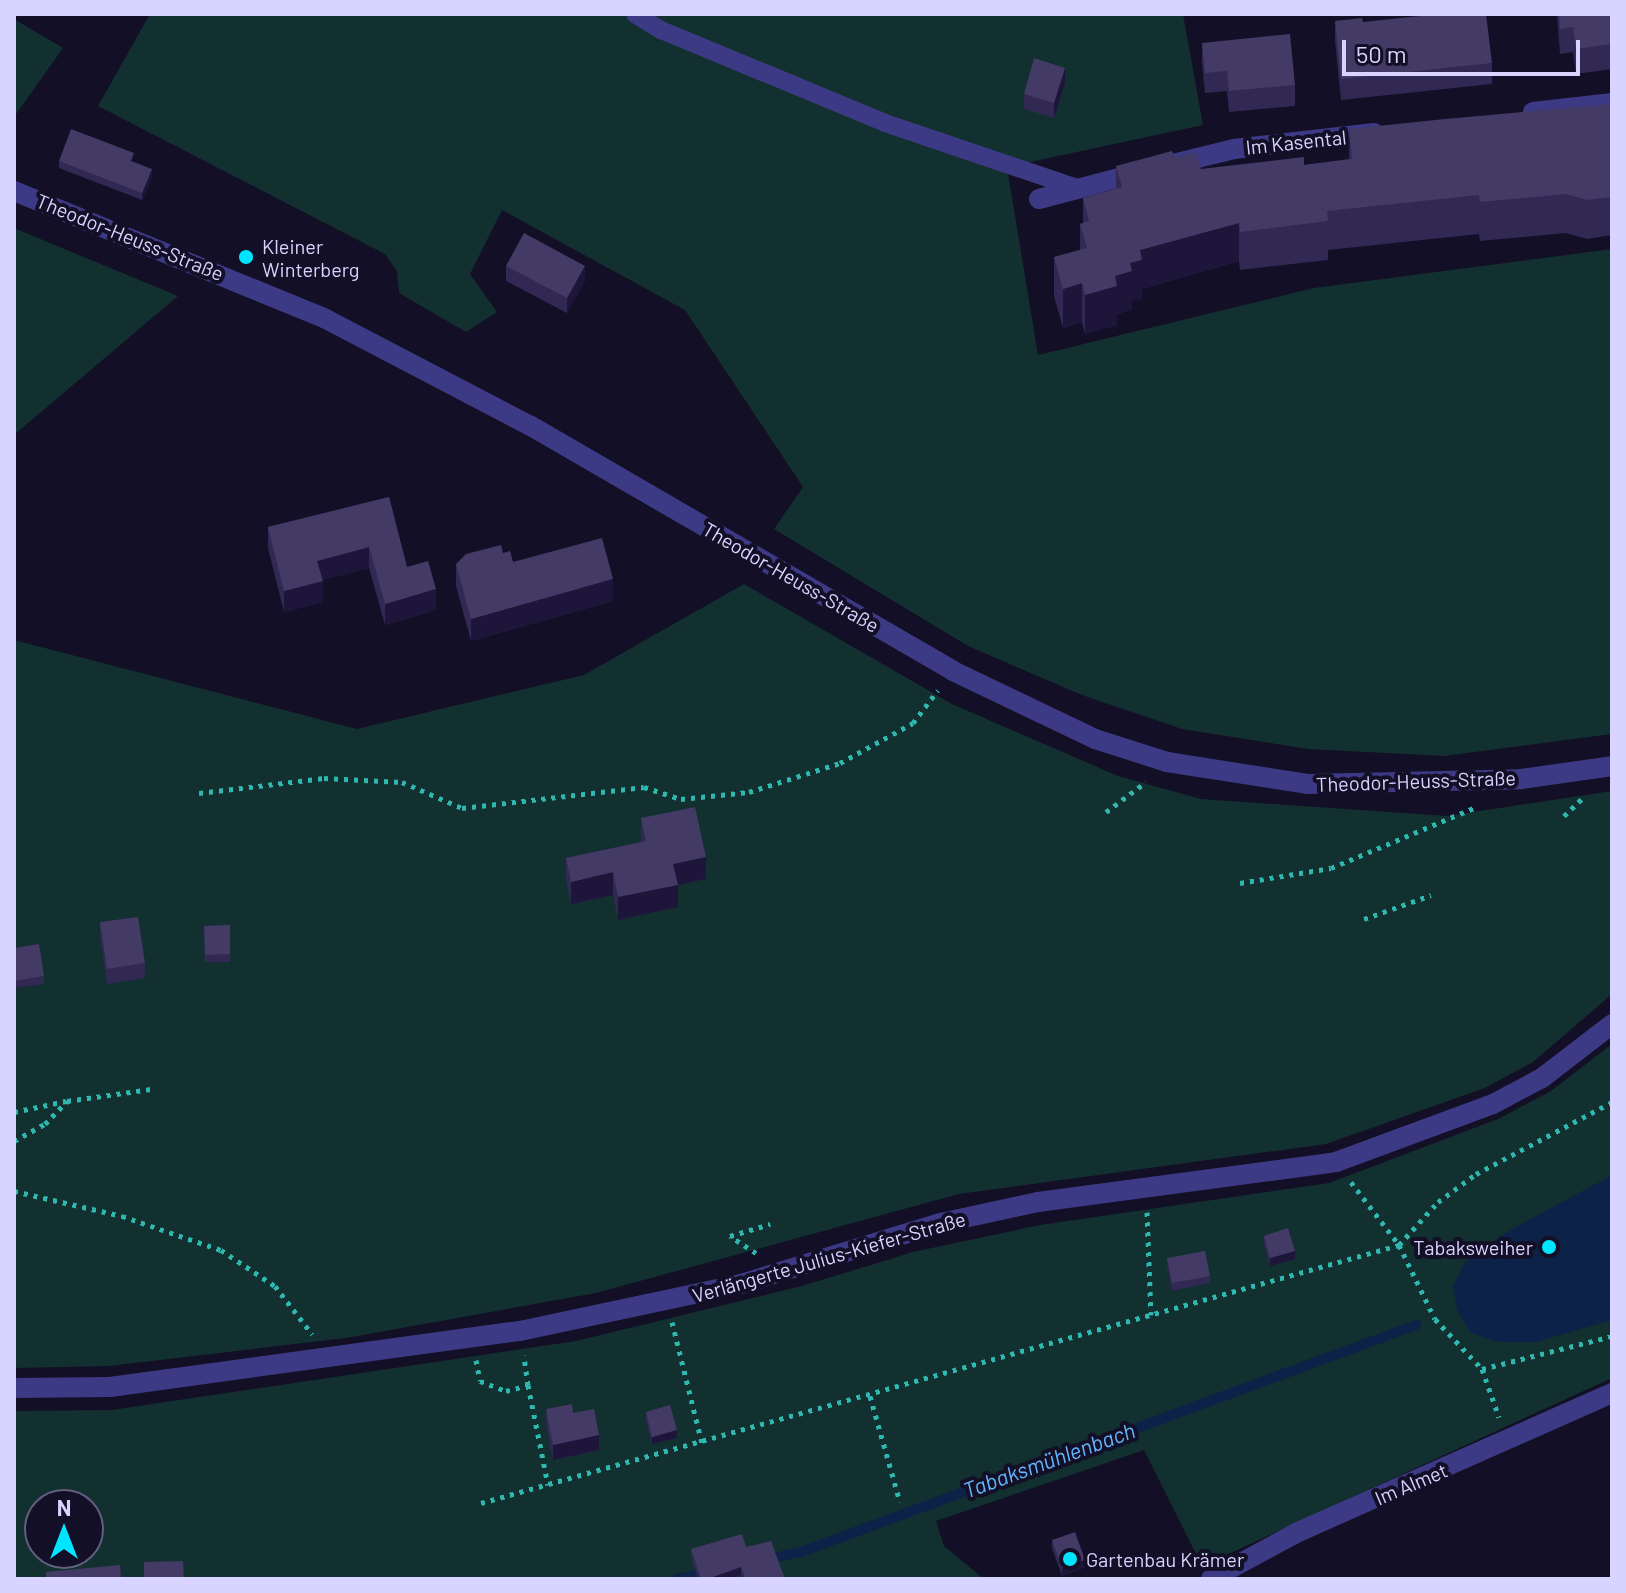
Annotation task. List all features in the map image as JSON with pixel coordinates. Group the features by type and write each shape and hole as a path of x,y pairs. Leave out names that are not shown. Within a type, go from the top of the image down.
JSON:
{"street":[{"path":"1512,115 1612,103"},
{"name":"Im Kasental","path":"1039,199 1234,149 1388,131"},
{"name":"Theodor-Heuss-Straße","path":"14,191 324,318 531,426 953,671 1095,739 1167,762 1307,784 1371,786 1521,779 1612,766"},
{"name":"Verlängerte Julius-Kiefer-Straße","path":"14,1388 110,1387 333,1360 520,1331 667,1301 784,1272 941,1223 1038,1202 1146,1190 1336,1162 1493,1104 1542,1078 1612,1024"},
{"name":"Im Almet","path":"1211,1579 1296,1533 1612,1393"}],"lane":[{"path":"635,14 661,30 885,123 1080,189"}],"path":[{"path":"199,793 324,778 402,782 462,808 644,787 681,799 749,792 840,763 913,723 953,671"},
{"path":"1106,812 1167,762"},
{"path":"1240,883 1331,868 1459,818"},
{"path":"1364,919 1431,895"},
{"path":"14,1112 151,1089"},
{"path":"14,1141 45,1124 67,1101"},
{"path":"481,1503 1399,1245 1438,1202 1476,1174 1612,1102"},
{"path":"1336,1162 1399,1245 1427,1308 1449,1338 1482,1369 1508,1441"},
{"path":"1146,1190 1151,1315"},
{"path":"14,1191 122,1216 221,1250 275,1286 333,1360"},
{"path":"770,1224 730,1236 784,1272"},
{"path":"667,1301 702,1443"},
{"path":"520,1331 548,1485"},
{"path":"1482,1369 1612,1336"},
{"path":"472,1338 480,1381 506,1391 528,1385"},
{"path":"870,1396 900,1502"}],"green space":[{"path":"150,14 1183,14 1203,125 1007,167 1038,355 1314,288 1612,249 1612,734 1444,756 1308,749 1182,729 1082,695 968,646 774,529 803,487 685,310 502,210 470,274 497,312 466,332 399,293 397,271 385,254 98,106"},
{"path":"14,19 63,48 14,117"},
{"path":"14,228 178,296 14,435"},
{"path":"744,584 952,704 1118,776 1201,799 1447,816 1612,791 1612,994 1533,1062 1485,1088 1326,1144 959,1194 596,1293 346,1338 109,1366 14,1368 14,640 357,729 584,675"},
{"path":"1612,1044 1612,1378 1202,1566 1144,1450 936,1521 944,1546 984,1579 14,1579 14,1411 112,1410 576,1341 802,1286 913,1252 1040,1225 1329,1183 1498,1119 1551,1091"}],"water":[{"name":"Tabaksweiher","path":"1612,1175 1612,1320 1536,1342 1499,1342 1471,1333 1457,1310 1453,1287 1465,1262 1507,1232"}],"building":[{"path":"1439,14 1486,14 1492,63 1341,79 1335,21 1362,18 1363,22"},
{"path":"1559,14 1612,14 1612,44 1576,49 1573,27 1560,29"},
{"path":"1290,34 1295,85 1229,91 1227,71 1205,73 1202,43"},
{"path":"1034,58 1065,68 1054,103 1024,94"},
{"path":"1612,104 1612,197 1587,200 1566,194 1480,202 1479,195 1327,211 1328,221 1240,232 1239,223 1140,250 1142,260 1130,263 1132,271 1115,276 1117,286 1085,295 1082,283 1063,289 1054,257 1087,248 1080,224 1089,221 1083,198 1122,187 1116,166 1172,151 1175,158 1196,152 1201,169 1304,157 1304,165 1352,159 1349,129"},
{"path":"71,129 134,153 131,161 152,169 142,193 59,161"},
{"path":"524,233 585,266 567,298 506,266"},
{"path":"389,497 407,567 428,561 436,589 385,604 369,547 317,561 323,581 284,591 268,527"},
{"path":"602,538 613,579 471,619 456,564 466,554 501,545 503,553 510,551 513,562"},
{"path":"695,807 706,857 673,864 678,885 618,897 613,872 571,882 566,858 646,841 641,818"},
{"path":"138,917 145,963 107,969 100,922"},
{"path":"230,925 230,954 205,955 204,926"},
{"path":"39,944 44,976 14,981 14,948"},
{"path":"1288,1228 1295,1251 1270,1258 1264,1236"},
{"path":"1205,1251 1210,1276 1172,1283 1167,1258"},
{"path":"572,1404 573,1413 594,1409 599,1435 553,1445 546,1409"},
{"path":"670,1405 677,1430 652,1437 646,1412"},
{"path":"16,1529 16,1559 14,1559"},
{"path":"1075,1532 1085,1560 1062,1568 1052,1540"},
{"path":"742,1534 746,1547 771,1541 785,1579 746,1579 741,1567 701,1579 691,1549"},
{"path":"183,1561 184,1579 144,1579 144,1562"},
{"path":"120,1565 121,1579 46,1579 46,1572 104,1569 104,1567"}],"waterway":[{"name":"Tabaksmühlenbach","path":"765,1560 801,1552 1416,1325"},
{"name":"Tabaksmühlenbach","path":"677,1579 710,1572"}],"place":[{"name":"Kleiner Winterberg","path":"246,257"},
{"name":"Tabaksweiher","path":"1549,1247"},
{"name":"Gartenbau Krämer","path":"1070,1559"}]}
